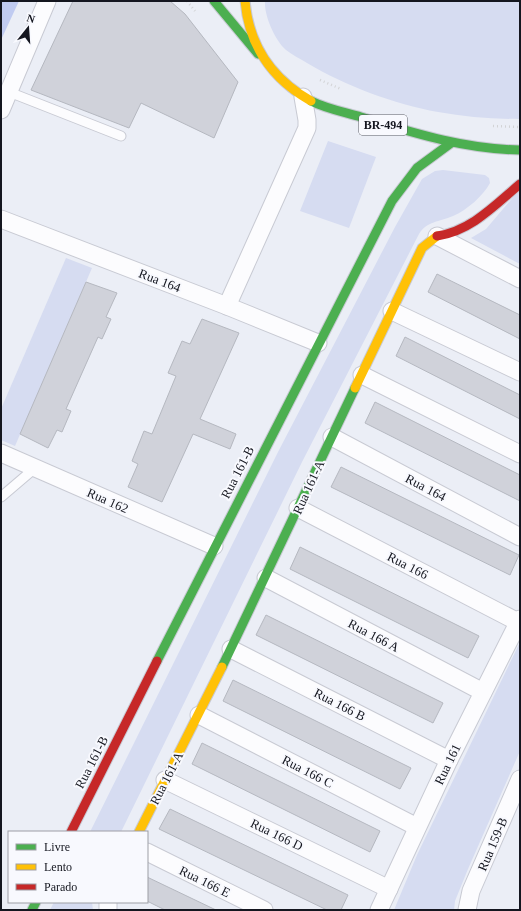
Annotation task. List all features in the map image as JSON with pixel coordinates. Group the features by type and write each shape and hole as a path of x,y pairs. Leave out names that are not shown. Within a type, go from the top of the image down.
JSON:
{"street":[{"path":"1,110 47,1"},
{"path":"214,1 263,59"},
{"path":"245,1 248,22 263,59"},
{"name":"BR-494","path":"263,59 288,85 303,97 326,107 411,134 451,143 482,149 520,150"},
{"path":"227,306 307,128 303,97"},
{"name":"Rua 161-B","path":"72,831 214,546 318,343 400,189 426,158 451,143"},
{"name":"Rua 161-A","path":"140,831 199,715 266,578 422,248 437,236 450,234 472,224 520,184"},
{"name":"Rua 164","path":"1,219 227,306 318,343"},
{"path":"437,236 520,279"},
{"path":"392,311 520,372"},
{"path":"362,374 520,454"},
{"name":"Rua 164","path":"332,437 520,537"},
{"name":"Rua 162","path":"1,454 214,546"},
{"name":"Rua 166","path":"298,508 519,621"},
{"name":"Rua 166 A","path":"266,578 483,692"},
{"name":"Rua 161","path":"379,910 449,760 519,621"},
{"name":"Rua 166 B","path":"231,649 449,760"},
{"name":"Rua 166 C","path":"199,715 417,827"},
{"name":"Rua 159-B","path":"468,910 471,892 520,779"},
{"name":"Rua 166 D","path":"165,780 388,889"},
{"name":"Rua 166 E","path":"148,852 264,910"}],"lane":[{"path":"9,92 121,136"},
{"path":"1,497 36,468"}],"path":[{"path":"316,78 348,91"},
{"path":"491,126 520,127"}],"shaded area":[{"path":"265,1 520,1 520,119 448,114 421,109 354,87 322,71 286,50 274,34 268,20"},
{"path":"328,141 376,157 349,228 300,211"},
{"path":"443,170 485,175 489,178 490,183 479,198 469,206 453,216 430,224 419,234 302,462 121,831 90,831 278,452 395,227 422,179 435,171"},
{"path":"520,191 520,264 471,238 486,229"},
{"path":"66,258 92,268 15,446 1,440 1,409"},
{"path":"520,642 520,751 468,869 455,901 454,910 394,910 417,855"},
{"path":"54,903 92,903 93,910 50,910"}],"water":[{"path":"1,1 19,1 1,40"}],"building":[{"path":"73,1 170,1 185,14 238,82 214,138 141,103 129,128 31,90"},
{"path":"437,274 520,315 520,339 428,292"},
{"path":"86,282 117,293 106,317 111,319 102,339 98,337 66,409 71,411 62,432 57,430 48,448 20,434"},
{"path":"202,319 239,333 200,419 236,434 230,449 193,434 162,502 128,487 138,464 132,461 144,431 152,434 176,376 168,373 182,341 190,344"},
{"path":"405,337 520,395 520,419 396,356"},
{"path":"375,402 520,475 520,501 365,423"},
{"path":"341,467 519,555 510,575 331,487"},
{"path":"300,547 479,636 468,658 290,569"},
{"path":"266,615 443,703 433,723 256,635"},
{"path":"233,680 411,768 400,789 223,701"},
{"path":"202,743 380,831 370,852 192,764"},
{"path":"170,809 348,895 341,910 327,910 159,829"},
{"path":"148,877 216,910 165,910 148,902"}],"traffic: fast":[{"path":"214,1 258,54"},
{"path":"311,101 336,110 439,139 479,147 520,150"},
{"path":"157,661 392,201 417,168 451,143"},
{"path":"222,667 355,388"},
{"path":"32,910 36,903"}],"traffic: slow":[{"path":"245,1 247,17 252,32 257,46 265,59 285,82 311,101"},
{"path":"355,388 422,248 437,236"},
{"path":"140,831 222,667"}],"traffic: jam":[{"path":"437,236 461,229 472,223 520,184"},
{"path":"72,831 157,661"}]}
